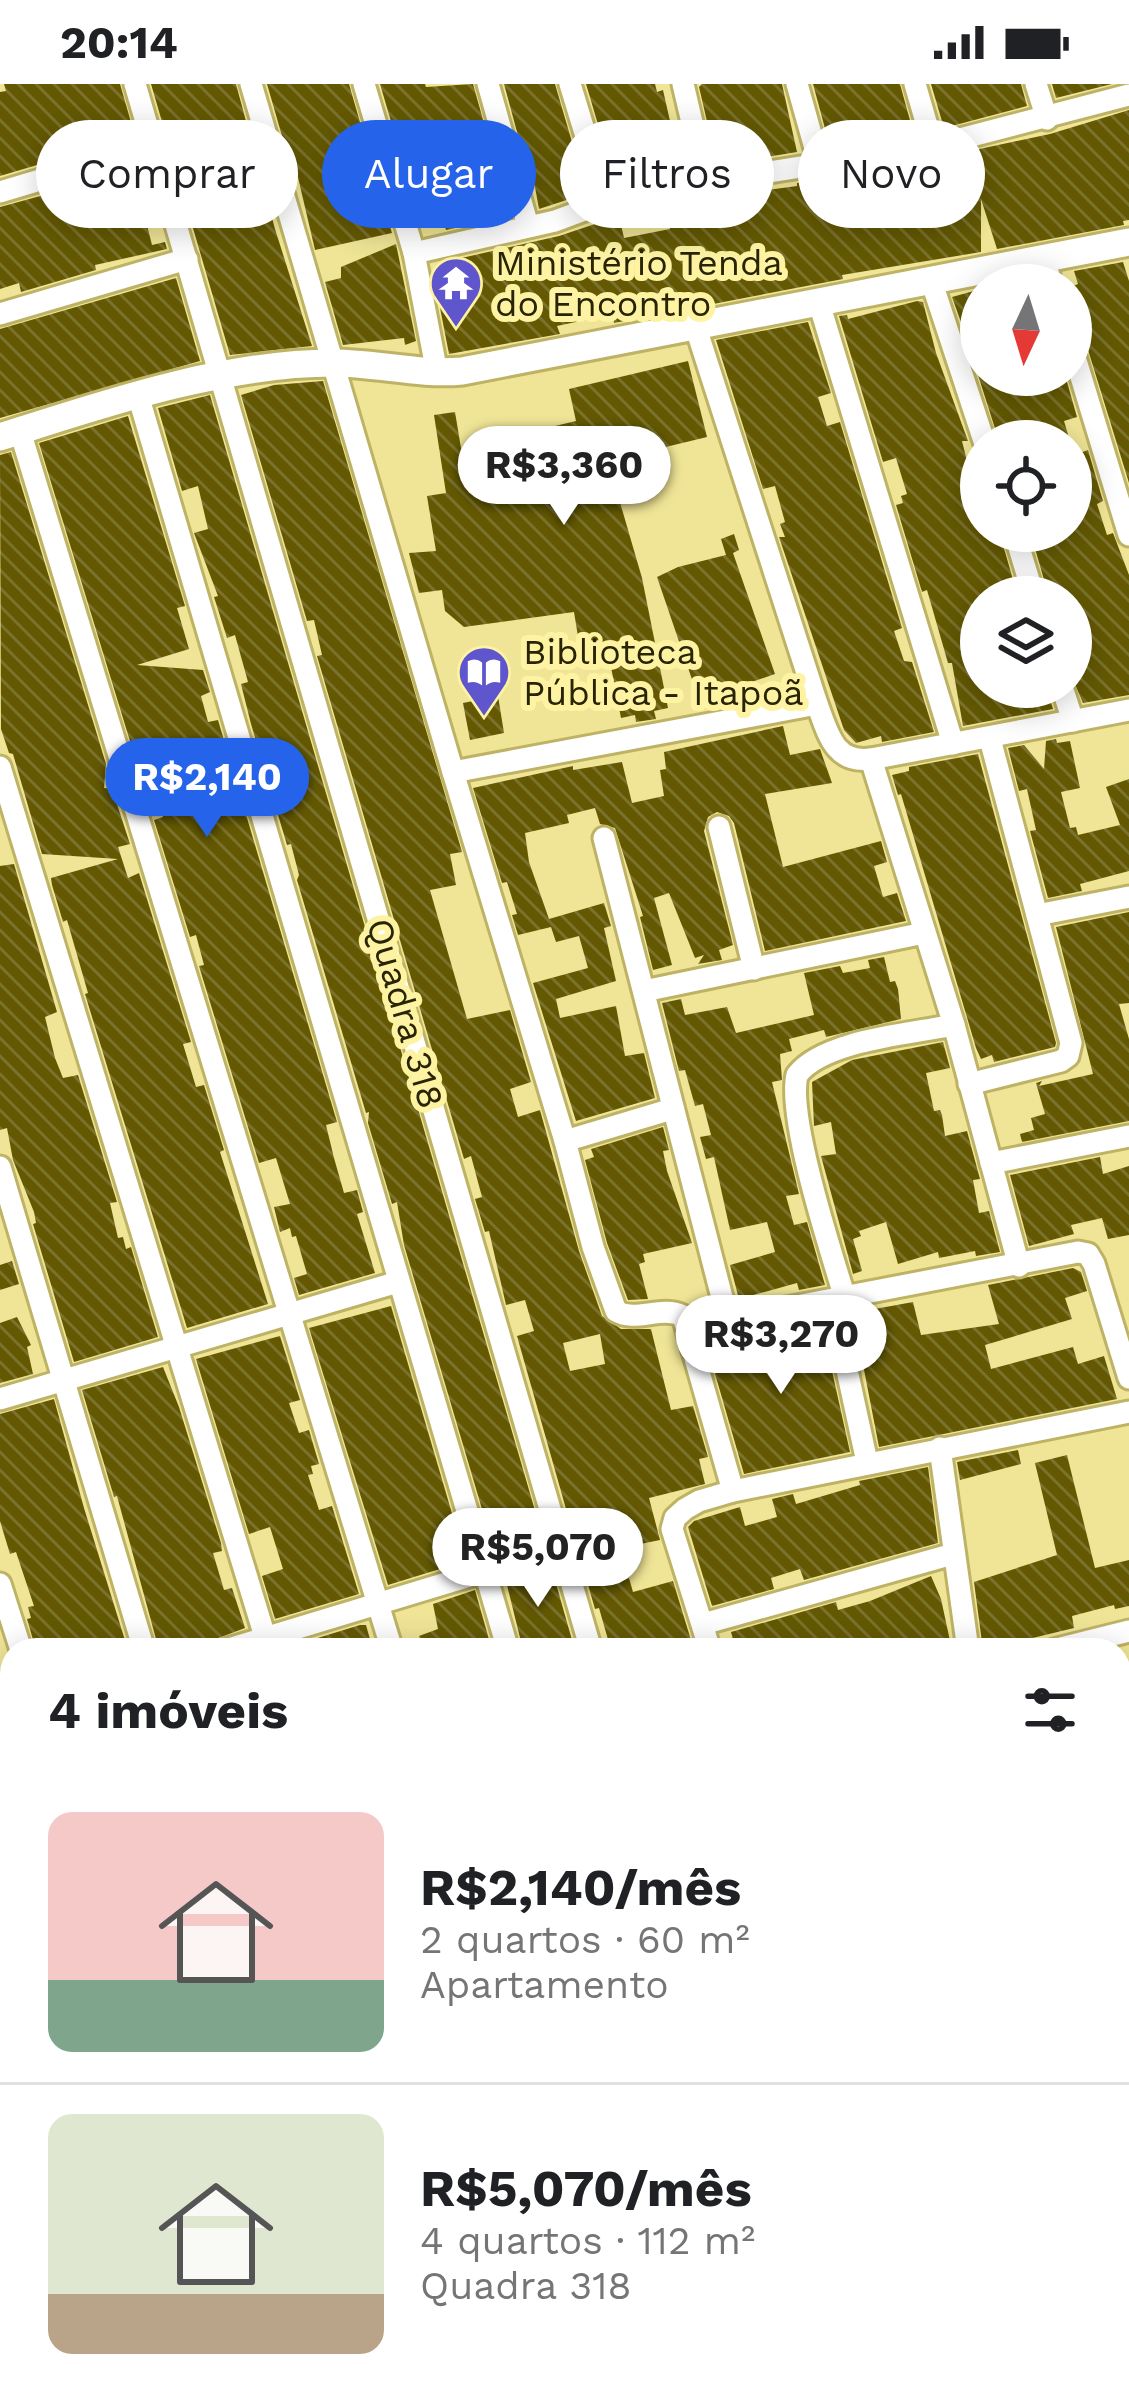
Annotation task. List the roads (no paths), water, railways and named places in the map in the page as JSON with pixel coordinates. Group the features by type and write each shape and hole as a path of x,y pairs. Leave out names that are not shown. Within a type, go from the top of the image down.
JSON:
{"street":[{"name":"Quadra 318","path":"135,84 146,120"},
{"path":"251,84 452,772 566,1141 593,1247 616,1311 627,1316 677,1312 688,1327 733,1491"},
{"path":"364,84 414,253 437,373"},
{"path":"488,84 498,120"},
{"path":"570,84 581,120"},
{"path":"683,84 691,120"},
{"path":"797,84 807,120"},
{"path":"915,84 925,120"},
{"path":"1036,84 1047,119"},
{"path":"985,134 1129,95"},
{"path":"0,192 36,181"},
{"name":"Quadra 318","path":"178,228 588,1638"},
{"path":"414,253 519,228"},
{"path":"1072,264 1129,242"},
{"path":"0,314 187,259"},
{"path":"388,1638 10,434 220,376 333,363 437,373 960,278"},
{"path":"931,280 977,420"},
{"path":"819,303 953,744"},
{"path":"695,326 818,704 842,755 871,759 1129,710"},
{"path":"138,395 504,1638"},
{"path":"1087,396 1129,535"},
{"path":"452,772 818,704"},
{"path":"1069,708 1073,721"},
{"path":"969,1084 1025,1072 1068,1056 1070,1032 990,739"},
{"path":"871,759 954,1025 1019,1266"},
{"path":"0,767 265,1638"},
{"path":"719,827 754,969"},
{"path":"604,838 727,1317"},
{"path":"1037,915 1129,897"},
{"path":"644,991 924,933"},
{"path":"867,1462 796,1102 797,1075 811,1060 831,1051 954,1025"},
{"path":"566,1141 672,1109"},
{"path":"992,1163 1129,1136"},
{"path":"0,1167 140,1638"},
{"path":"688,1327 1078,1252 1088,1254 1129,1378"},
{"path":"0,1400 398,1282"},
{"path":"707,1638 672,1529 675,1518 698,1501 867,1462 1129,1412"},
{"path":"940,1448 966,1638"},
{"path":"283,1638 378,1602 562,1548"},
{"path":"703,1624 953,1554"},
{"path":"0,1584 17,1638"}],"place":[{"name":"Ministério Tenda do Encontro","path":"456,329"},
{"name":"Biblioteca Pública - Itapoã","path":"484,718"}]}
